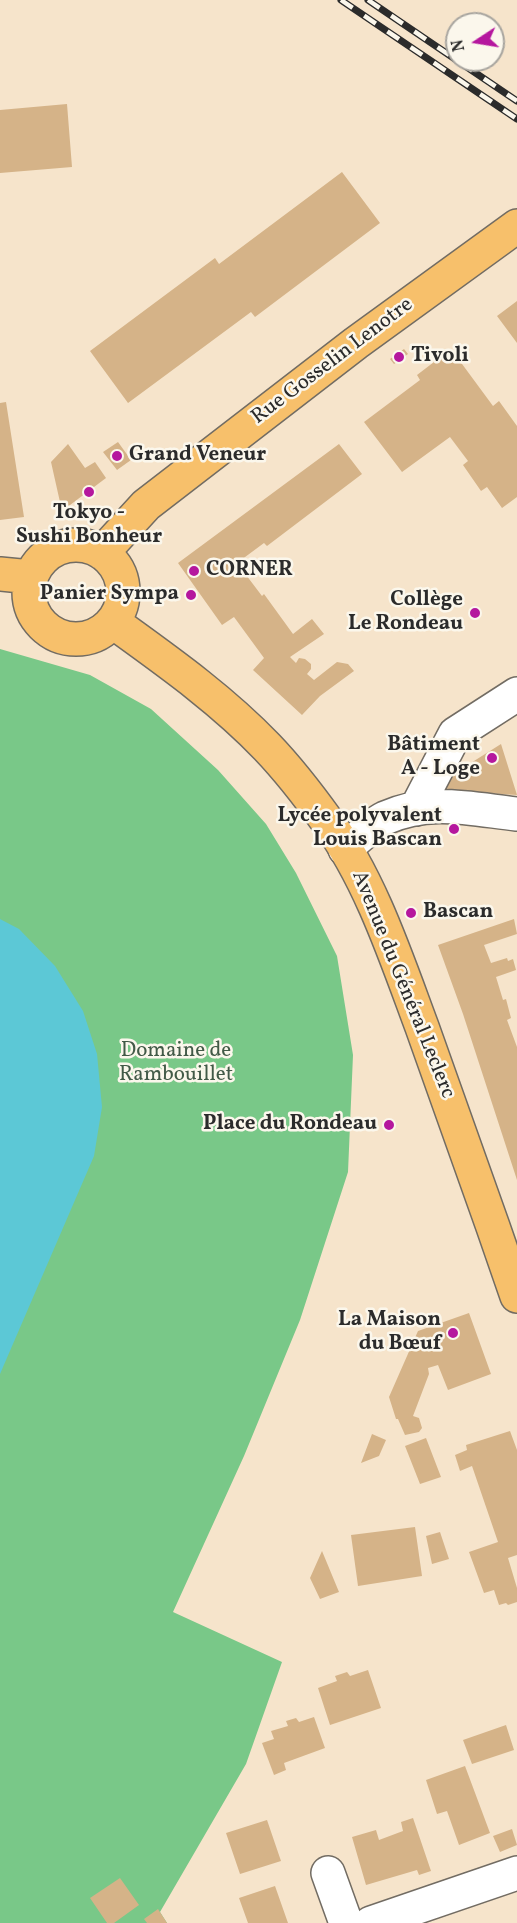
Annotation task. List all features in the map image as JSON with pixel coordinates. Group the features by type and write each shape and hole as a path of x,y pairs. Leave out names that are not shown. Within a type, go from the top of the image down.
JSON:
{"main road":[{"name":"Rue Gosselin Lenotre","path":"102,553 146,505 356,343 517,226"},
{"path":"73,544 88,546 102,553 114,564 121,578 123,594 120,609 113,621 100,633 86,638 70,639 55,635 42,626 33,613 28,598 15,575 34,568 44,556 57,548 73,544"},
{"name":"Avenue du Général Leclerc","path":"113,621 193,680 268,748 328,822 345,849 369,894 415,1008 479,1182 517,1296"}],"lane":[{"path":"416,809 456,734 517,694"},
{"path":"345,849 384,819 416,809 443,805 517,814"},
{"path":"328,1873 346,1923"},
{"path":"371,1923 517,1873"}],"green space":[{"name":"Domaine de Rambouillet","path":"0,649 90,675 151,709 218,770 266,824 296,873 337,956 353,1055 348,1172 300,1320 244,1456 173,1612 282,1662 246,1764 160,1912 167,1923 0,1923"}],"water":[{"path":"0,919 19,929 55,966 83,1011 97,1054 102,1107 94,1156 0,1374"}],"building":[{"path":"67,104 72,167 0,173 0,110"},
{"path":"342,172 380,223 255,317 251,312 128,403 90,351 215,258 219,264"},
{"path":"517,301 517,343 497,316"},
{"name":"Tivoli","path":"404,349 408,354 394,364 390,359"},
{"path":"451,349 493,406 499,401 517,426 517,497 502,508 487,487 481,491 463,465 468,461 450,437 402,472 364,422 420,380 417,375"},
{"path":"6,402 24,517 0,520 0,403"},
{"name":"Grand Veneur","path":"118,442 131,460 117,470 103,452"},
{"path":"68,444 85,468 95,462 106,478 62,511 51,462"},
{"path":"339,444 362,474 267,546 264,543 237,563 262,596 264,594 293,634 312,619 324,634 290,657 296,663 299,658 311,664 311,669 307,674 314,680 337,662 348,664 354,671 320,696 302,715 253,670 264,658 234,617 222,625 178,563"},
{"name":"Bâtiment A - Loge","path":"501,744 517,795 473,792 460,796 459,790 440,788 439,783"},
{"path":"514,919 517,934 484,945 491,963 507,958 508,961 513,959 516,970 496,977 503,1000 506,999 511,1018 507,1020 517,1047 517,1180 438,945"},
{"path":"469,1313 491,1374 448,1390 438,1365 428,1368 429,1374 413,1416 419,1418 422,1428 419,1432 405,1435 396,1419 389,1397 418,1331"},
{"path":"510,1431 517,1450 517,1555 508,1558 517,1588 517,1602 499,1605 494,1590 484,1593 469,1552 498,1542 472,1466 460,1471 455,1455 467,1450 466,1445"},
{"path":"372,1434 386,1440 379,1456 361,1463"},
{"path":"426,1438 441,1477 420,1484 405,1446"},
{"path":"415,1527 422,1576 358,1586 351,1535"},
{"path":"440,1532 449,1559 432,1564 426,1536"},
{"path":"322,1551 339,1592 320,1599 310,1578"},
{"path":"368,1670 381,1708 330,1725 318,1688 337,1681 335,1676 347,1672 350,1676"},
{"path":"314,1717 325,1748 284,1763 286,1770 274,1775 262,1743 274,1739 271,1731 288,1726 286,1721 296,1718 299,1722"},
{"path":"506,1725 514,1750 472,1764 463,1740"},
{"path":"465,1766 490,1833 459,1845 447,1811 437,1814 426,1780"},
{"path":"413,1818 431,1871 419,1875 417,1870 366,1885 352,1837 376,1830 379,1840 403,1831 401,1822"},
{"path":"267,1820 281,1861 240,1874 226,1833"},
{"path":"512,1829 517,1845 500,1852 493,1836"},
{"path":"120,1878 139,1905 114,1923 107,1923 90,1898"},
{"path":"275,1886 288,1923 248,1923 239,1898"},
{"path":"158,1909 167,1923 147,1923 144,1919"}],"railway":[{"path":"341,0 517,119"},
{"path":"368,0 517,101"}],"place":[{"name":"Tivoli","path":"399,357"},
{"name":"Grand Veneur","path":"117,456"},
{"name":"Tokyo - Sushi Bonheur","path":"89,492"},
{"name":"CORNER","path":"194,571"},
{"name":"Panier Sympa","path":"191,595"},
{"name":"Collège Le Rondeau","path":"475,613"},
{"name":"Bâtiment A - Loge","path":"492,758"},
{"name":"Lycée polyvalent Louis Bascan","path":"454,829"},
{"name":"Bascan","path":"411,913"},
{"name":"Place du Rondeau","path":"389,1125"},
{"name":"La Maison du Bœuf","path":"453,1333"}]}
